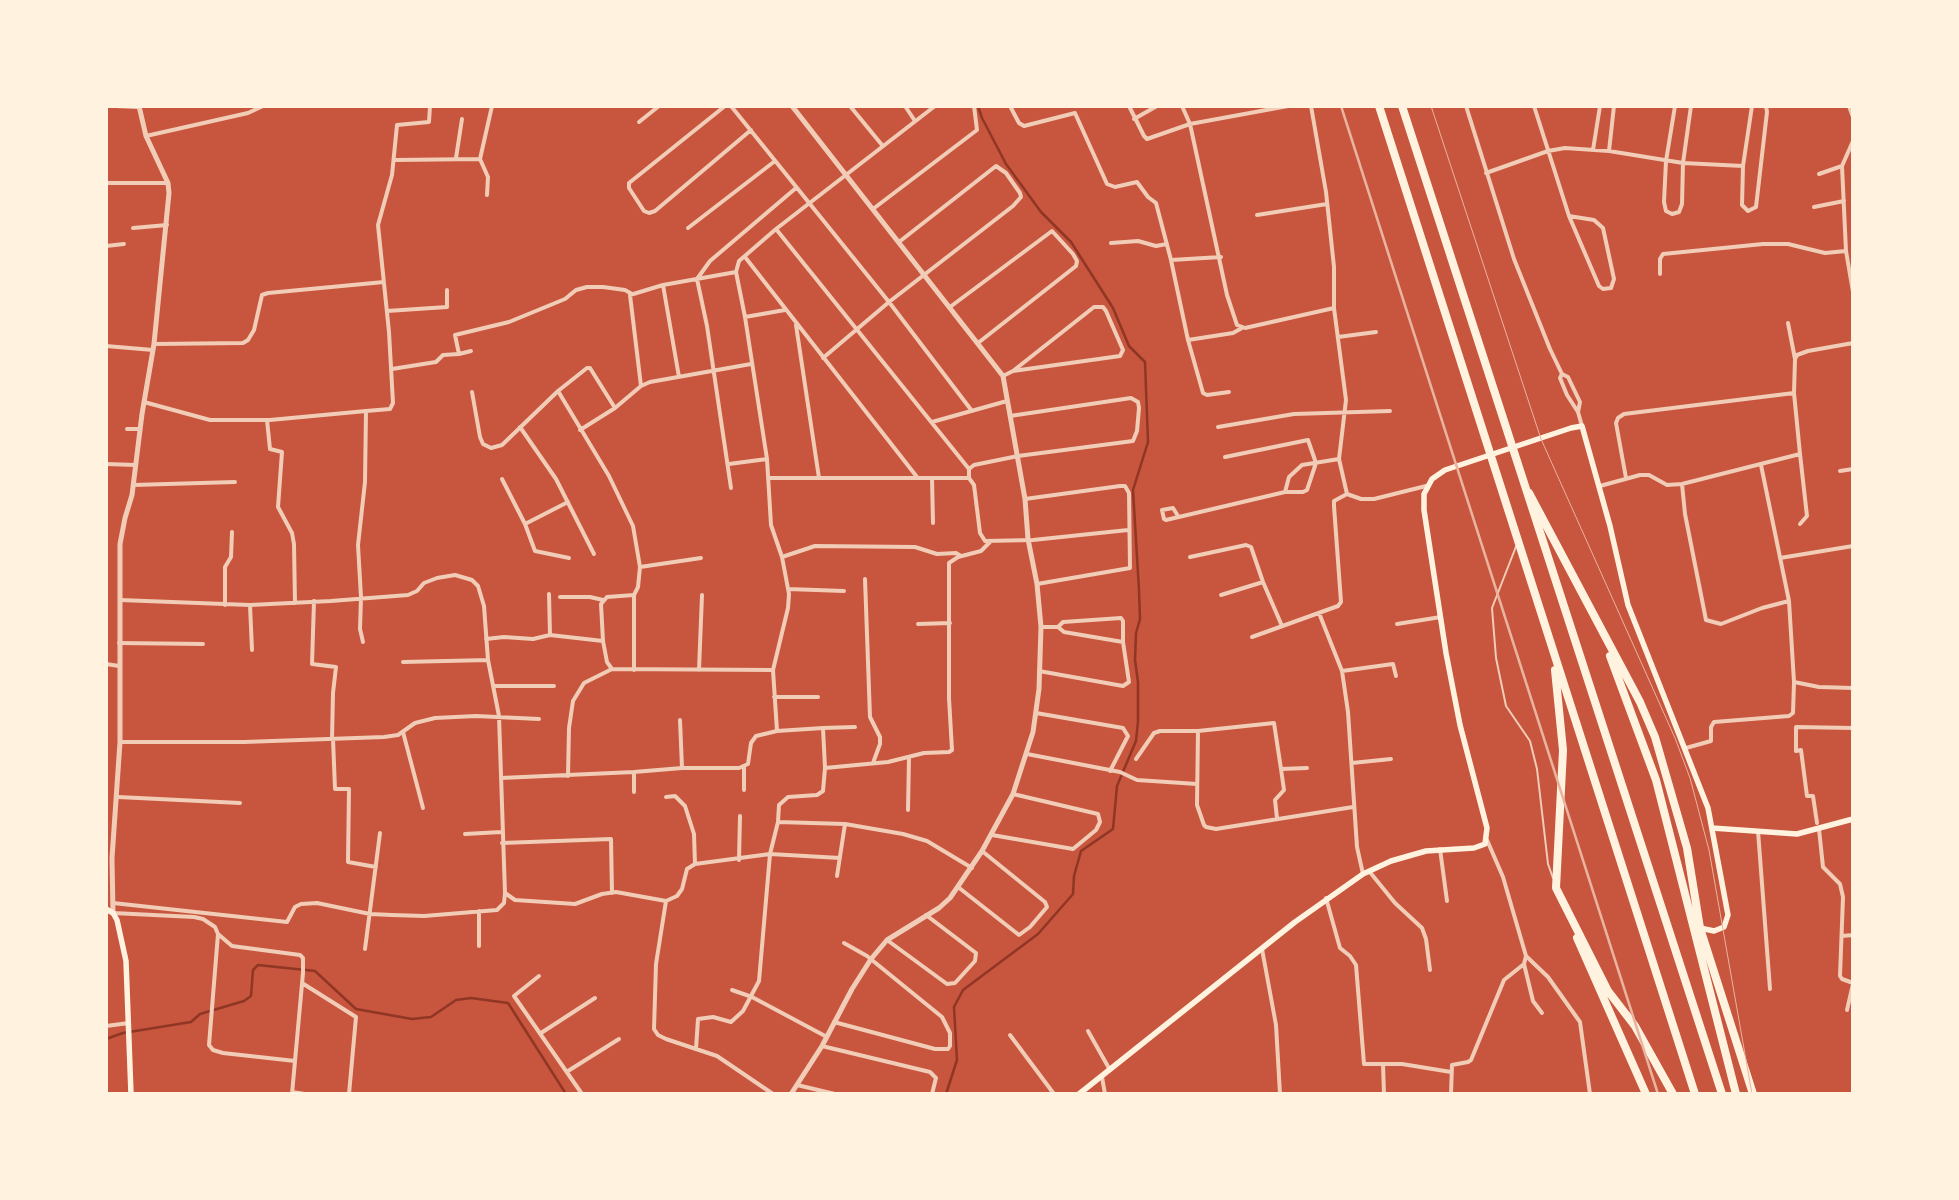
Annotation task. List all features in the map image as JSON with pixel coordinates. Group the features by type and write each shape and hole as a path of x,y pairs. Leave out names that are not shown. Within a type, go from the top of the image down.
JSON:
{"highway":[{"path":"1379,106 1553,655 1617,846 1695,1094"},
{"path":"1402,106 1519,473 1722,1094"},
{"path":"1519,473 1640,702 1655,738 1687,848 1700,928 1753,1094"},
{"path":"1598,623 1656,780 1736,1094"},
{"path":"1553,655 1563,750 1556,888 1608,991 1635,1026 1673,1094"},
{"path":"1569,916 1586,962 1646,1094"}],"main road":[{"path":"1079,1094 1326,898 1363,874 1410,855 1440,849 1474,848 1486,842 1488,828 1453,693 1424,510 1426,486 1437,474 1459,465 1571,428 1582,426 1600,486 1628,605 1651,667 1686,748 1708,808 1728,915 1724,927 1714,932 1700,928"},
{"path":"1712,828 1797,834 1818,826 1853,819"},
{"path":"106,909 113,913 126,960 131,1094"}],"street":[{"path":"146,136 248,113 262,106"},
{"path":"144,402 210,420 267,420 390,409 393,403 392,369 378,225 395,160 398,125 429,122 430,106"},
{"path":"487,195 488,177 480,159 492,106"},
{"path":"639,122 659,106"},
{"path":"725,106 629,183 629,188 644,211 651,213 751,130"},
{"path":"731,106 889,302 972,410"},
{"path":"792,106 1003,376 1025,499 1028,539 1037,584 1041,627 1036,712 1027,754 1013,794 992,835 972,868 950,898 887,940 871,959 822,1046 792,1094"},
{"path":"850,106 882,145"},
{"path":"905,106 916,121"},
{"path":"777,731 773,670 788,608 788,590 782,557 771,525 767,459 746,317 736,272 739,261 808,202 845,176 882,145 935,106"},
{"path":"873,209 977,130 974,106"},
{"path":"1010,106 1019,123 1024,126 1076,114 1107,184 1112,187 1137,182 1148,197 1156,203 1171,260 1188,340 1203,393 1207,395 1229,392"},
{"path":"1129,106 1134,119 1147,138 1190,124 1288,106"},
{"path":"1134,119 1157,106"},
{"path":"1182,106 1190,124 1234,320 1237,326 1242,328"},
{"path":"1311,106 1327,204 1334,267 1334,308 1346,411 1343,418 1339,459 1347,494"},
{"path":"1466,106 1514,259 1562,374 1560,378 1567,395 1578,412 1582,426"},
{"path":"1534,106 1569,216 1599,286 1603,290 1611,288 1614,279 1603,228 1594,220 1569,216"},
{"path":"1593,150 1600,106"},
{"path":"1609,151 1614,106"},
{"path":"1676,106 1666,160 1664,206 1666,211 1672,214 1677,214 1681,208 1683,163 1691,106"},
{"path":"1752,106 1743,166 1742,205 1745,210 1752,211 1756,207 1767,112 1766,106"},
{"path":"1849,106 1853,117"},
{"path":"140,107 146,136 168,183 167,224 154,347 140,429 134,486 122,530 119,643 120,742 118,797 112,858 113,913 203,919 215,927 218,934 232,946 300,955 303,958 304,964 292,1093 305,1094"},
{"path":"456,158 462,119"},
{"path":"1853,141 1842,166 1846,251 1853,292"},
{"path":"1486,172 1548,151 1565,148 1609,151 1683,163 1743,166"},
{"path":"395,160 438,161 456,158 480,159"},
{"path":"688,228 775,160"},
{"path":"823,358 889,302 1019,201 1020,192 1006,173 996,166 899,242"},
{"path":"1819,174 1842,166"},
{"path":"106,183 168,183"},
{"path":"731,488 714,371 697,279 710,261 796,188"},
{"path":"1814,207 1844,201"},
{"path":"1257,215 1327,204"},
{"path":"133,228 167,224"},
{"path":"776,229 855,331 969,469 969,478 974,485 981,537 985,541 1128,530"},
{"path":"950,307 1052,231 1073,254 1076,266 978,343"},
{"path":"1111,243 1138,241 1156,246 1167,244"},
{"path":"106,246 124,244"},
{"path":"1660,274 1660,259 1663,254 1763,244 1788,244 1825,253 1846,251"},
{"path":"745,257 917,477"},
{"path":"1171,260 1221,257"},
{"path":"630,295 663,285 736,272"},
{"path":"106,346 154,347 243,344 254,330 262,296 268,293 384,282"},
{"path":"663,285 679,377"},
{"path":"459,354 455,335 517,319 564,300 576,290 587,287 625,290 630,295 641,386"},
{"path":"387,311 447,308 447,290"},
{"path":"1003,376 1013,371 1094,306 1099,306 1106,311 1123,350 1120,356 1013,371"},
{"path":"1188,340 1233,333 1242,328 1334,308"},
{"path":"746,317 785,310"},
{"path":"796,322 819,478"},
{"path":"1788,324 1795,361 1794,393 1807,516 1800,524"},
{"path":"1338,337 1376,332"},
{"path":"1795,361 1797,355 1808,351 1853,343"},
{"path":"392,369 436,362 443,355 459,354 471,350"},
{"path":"580,430 615,408 641,386 752,364"},
{"path":"472,392 483,444 492,448 496,448 584,369 590,368 615,408"},
{"path":"1562,374 1568,377 1580,402 1578,412"},
{"path":"558,391 625,505 638,546 640,567 638,587 634,595 634,670"},
{"path":"1626,478 1617,438 1616,423 1618,418 1624,414 1794,393"},
{"path":"969,469 974,465 1018,456 1133,441 1137,431 1138,402 1132,398 1010,416"},
{"path":"932,422 1007,401"},
{"path":"1218,427 1294,414 1390,411"},
{"path":"363,642 360,629 361,597 358,545 365,482 366,412"},
{"path":"267,420 270,449 282,452 278,507 292,533 294,544 295,603"},
{"path":"520,427 556,479 594,554"},
{"path":"126,429 140,429"},
{"path":"1178,516 1285,492 1306,491 1316,463 1310,442 1306,440 1225,457"},
{"path":"1600,486 1626,478 1649,475 1667,485 1682,484 1700,477 1800,454"},
{"path":"729,464 767,459"},
{"path":"1285,492 1286,485 1293,472 1302,465 1339,459"},
{"path":"106,464 136,466"},
{"path":"1686,748 1711,741 1711,727 1714,722 1790,716 1793,713 1794,682 1789,601 1761,464"},
{"path":"1840,472 1853,469"},
{"path":"769,478 969,478"},
{"path":"932,478 933,523"},
{"path":"502,479 525,524 535,551 569,558"},
{"path":"134,486 235,482"},
{"path":"1682,484 1685,514 1706,620 1710,623 1721,624 1762,608 1789,601"},
{"path":"1025,499 1125,486 1129,493 1130,568 1037,584"},
{"path":"1347,494 1361,499 1374,499 1426,486"},
{"path":"1252,637 1338,606 1341,602 1334,502 1347,494"},
{"path":"525,524 568,502"},
{"path":"225,605 225,567 232,556 232,532"},
{"path":"825,768 909,758 924,753 950,752 952,750 949,698 949,563 961,556 981,551 990,542"},
{"path":"1190,557 1246,545 1251,547 1263,582 1282,626"},
{"path":"782,557 815,546 914,547 937,554 956,553 961,556"},
{"path":"1780,558 1853,546"},
{"path":"640,567 701,558"},
{"path":"113,903 286,922 295,908 301,904 317,903 370,914 424,916 497,910 501,908 505,893 501,832 498,716 488,660 484,606 478,586 472,580 455,575 437,578 424,583 408,595 295,603 225,605 120,600"},
{"path":"864,579 870,717 880,737 880,744 873,763"},
{"path":"1221,595 1263,582"},
{"path":"788,590 844,591"},
{"path":"549,594 550,635"},
{"path":"560,597 605,598 634,595"},
{"path":"699,670 702,595"},
{"path":"605,598 601,620 603,641 606,662 612,669"},
{"path":"314,601 312,664 336,668 333,693 335,789 349,789 348,862 376,867"},
{"path":"250,605 252,650"},
{"path":"1320,613 1342,671 1348,712 1357,847 1363,874"},
{"path":"1396,624 1441,617"},
{"path":"1039,671 1123,686 1129,682 1123,642 1123,621 1121,618 1063,622 1058,627"},
{"path":"918,624 950,623"},
{"path":"1041,627 1058,627 1064,632 1123,642"},
{"path":"486,639 533,639 550,635 603,641"},
{"path":"119,643 204,644"},
{"path":"403,662 488,660"},
{"path":"106,664 119,666"},
{"path":"1342,671 1393,664 1396,676"},
{"path":"568,776 569,728 573,700 584,683 612,669 773,670"},
{"path":"1794,682 1819,687 1853,688"},
{"path":"493,686 554,686"},
{"path":"774,697 818,697"},
{"path":"1036,712 1123,728 1128,736 1110,771"},
{"path":"120,742 236,742 384,737 403,732 421,721 434,718 498,716 539,719"},
{"path":"680,720 682,768"},
{"path":"1136,759 1154,733 1160,731 1198,731 1274,723 1284,790 1275,800 1277,818"},
{"path":"744,790 744,767 750,760 752,739 764,733 777,731 855,727"},
{"path":"1847,1010 1853,983 1842,979 1840,976 1842,890 1840,884 1823,867 1813,796 1808,796 1802,750 1796,751 1796,727 1853,728"},
{"path":"696,1049 698,1019 713,1017 730,1022 743,1010 752,997 762,968 770,854 778,822 779,806 788,796 817,795 823,791 825,768 823,728"},
{"path":"1198,731 1197,805 1206,827 1216,829 1354,807"},
{"path":"403,732 423,808"},
{"path":"1027,754 1120,772 1136,780 1197,784"},
{"path":"908,810 909,758"},
{"path":"1352,763 1391,759"},
{"path":"500,778 568,776 682,768 744,767"},
{"path":"1281,769 1307,768"},
{"path":"634,772 634,792"},
{"path":"992,835 1068,850 1075,848 1096,830 1100,822 1100,815 1013,794"},
{"path":"666,797 675,796 685,806 694,834 695,864"},
{"path":"118,797 240,803"},
{"path":"739,860 740,816"},
{"path":"778,822 845,824 915,837 972,868"},
{"path":"837,876 845,824"},
{"path":"1758,831 1770,989"},
{"path":"465,834 501,832"},
{"path":"365,949 380,833"},
{"path":"502,843 611,839 612,893"},
{"path":"1486,842 1502,877 1526,956 1548,977 1580,1022 1590,1094"},
{"path":"1440,849 1447,901"},
{"path":"958,887 1016,934 1022,934 1030,927 1046,907 1045,902 982,851"},
{"path":"505,893 518,901 575,904 612,893 666,901 677,896 682,889 687,869 695,864 739,860 770,854 840,858"},
{"path":"1369,871 1395,903 1422,928 1426,939 1430,970"},
{"path":"1326,898 1340,948 1350,956 1356,965 1366,1065 1410,1065 1451,1072"},
{"path":"666,901 656,964 654,1030 666,1039 717,1056 773,1094"},
{"path":"479,911 479,946"},
{"path":"887,940 947,984 955,982 975,961 976,953 926,915"},
{"path":"218,934 209,1045 213,1050 223,1054 295,1061"},
{"path":"1842,936 1853,936"},
{"path":"834,1022 935,1049 948,1049 950,1046 950,1033 942,1016 871,959 844,943"},
{"path":"1262,949 1276,1025 1280,1094"},
{"path":"1526,956 1524,964 1533,1001 1542,1013"},
{"path":"1451,1094 1452,1064 1471,1060 1504,980 1524,964"},
{"path":"539,976 514,996 568,1071 582,1094"},
{"path":"302,983 356,1017 350,1094"},
{"path":"732,990 752,997 827,1037"},
{"path":"541,1033 595,998"},
{"path":"106,1026 129,1024"},
{"path":"1088,1031 1110,1070"},
{"path":"1010,1035 1054,1094"},
{"path":"568,1071 619,1039"},
{"path":"822,1046 930,1072 936,1078 932,1094"},
{"path":"1383,1064 1384,1094"},
{"path":"1102,1076 1105,1094"},
{"path":"797,1085 835,1094"}],"lane":[{"path":"116,107 140,107"},
{"path":"1518,540 1492,608 1496,658 1506,706 1530,741 1537,769 1548,864 1556,888"}],"waterway":[{"path":"946,1094 957,1060 954,1007 963,990 1038,934 1073,894 1074,876 1081,851 1113,829 1117,786 1136,741 1138,721 1138,682 1135,660 1136,633 1140,619 1133,490 1148,442 1145,362 1129,346 1113,308 1071,242 1041,212 1006,164 982,118 978,106"},
{"path":"106,1039 123,1033 191,1022 200,1014 244,1001 251,996 253,970 258,965 315,971 356,1009 412,1019 431,1017 456,1000 471,998 508,1003 566,1094"}],"tram line":[{"path":"1431,106 1541,439 1675,738 1690,778 1709,850 1752,1094"}],"railway":[{"path":"1341,106 1658,1094"}]}
